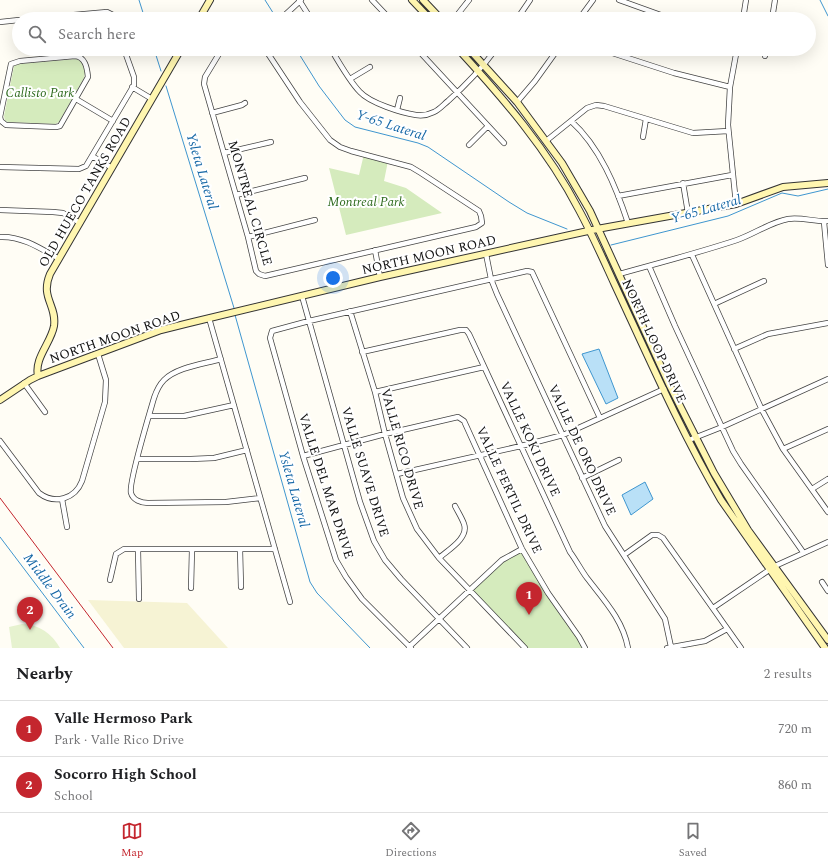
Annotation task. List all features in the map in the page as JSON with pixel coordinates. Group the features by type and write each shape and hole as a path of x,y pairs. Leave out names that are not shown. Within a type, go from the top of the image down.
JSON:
{"main road":[{"path":"203,12 210,0"},
{"path":"412,0 423,12"},
{"path":"423,0 435,12"},
{"name":"OLD HUECO TANKS ROAD","path":"38,376 37,366 54,326 54,314 46,292 47,283 59,259 177,56"},
{"name":"NORTH LOOP DRIVE","path":"464,56 533,136 579,209 688,440 721,500 828,640"},
{"name":"NORTH LOOP DRIVE","path":"476,56 517,102 562,163 598,229 670,386 714,473 772,568 826,648"},
{"name":"NORTH MOON ROAD","path":"0,400 24,383 38,376 161,330 380,277 598,229 736,204 784,187 828,182"}],"street":[{"path":"288,12 300,0 307,12"},
{"path":"372,0 383,12"},
{"path":"460,12 469,0"},
{"path":"522,12 530,0"},
{"path":"584,12 593,0"},
{"path":"619,0 652,12"},
{"path":"744,12 746,0"},
{"path":"773,12 775,0"},
{"path":"0,22 12,21"},
{"path":"0,166 79,169 86,166 134,82 134,77 126,56"},
{"name":"MONTREAL CIRCLE","path":"218,56 205,77 204,84 248,236 256,271 259,274 265,276 476,227 482,222 479,211 411,167 351,151 340,147 330,140 300,102 270,56"},
{"path":"335,56 360,93 376,102 416,115 428,114 436,111 458,92 491,56"},
{"path":"425,56 504,143"},
{"path":"517,102 535,81 553,56"},
{"path":"622,56 674,73 730,87"},
{"path":"736,56 730,87 728,131 736,204"},
{"path":"79,57 85,61 88,77 60,126 6,125 1,121 0,117 6,89 10,67 11,64 15,62 79,57"},
{"path":"350,79 370,67"},
{"path":"132,87 152,98"},
{"path":"0,88 6,89"},
{"path":"397,110 400,98"},
{"path":"76,99 113,121"},
{"path":"212,113 245,103"},
{"path":"546,141 587,108 596,105 604,106 693,133 728,131"},
{"path":"643,137 646,119"},
{"path":"571,122 581,131 603,164 618,196 628,223"},
{"path":"468,145 488,126"},
{"path":"224,153 271,142"},
{"path":"92,156 112,168"},
{"path":"618,196 732,175"},
{"path":"236,195 305,178"},
{"path":"683,183 688,213"},
{"path":"0,210 62,213 80,223"},
{"path":"619,274 692,255 746,237 784,220 795,218 826,222 828,265"},
{"path":"248,236 315,220"},
{"path":"0,237 12,237 27,242 59,259"},
{"path":"375,250 380,277"},
{"name":"VALLE DE ORO DRIVE","path":"486,254 491,279 497,294 605,526 665,619 669,648"},
{"path":"692,255 762,410 783,449 828,512"},
{"path":"649,266 675,326 741,464 803,552"},
{"path":"309,321 526,271 532,272 600,418"},
{"path":"714,304 764,281"},
{"name":"VALLE SUAVE DRIVE","path":"302,296 360,502 374,541 385,560 401,579 467,648"},
{"name":"VALLE RICO DRIVE","path":"350,311 375,392 403,498 417,529 439,558 525,648"},
{"path":"209,318 290,602"},
{"name":"VALLE DEL MAR DRIVE","path":"309,321 272,331 270,338 303,456 336,560 362,599 410,647"},
{"path":"734,349 768,334 828,323"},
{"name":"VALLE KOKI DRIVE","path":"362,352 460,330 466,330 470,334 570,552 626,634 628,648"},
{"path":"0,441 39,493 50,499 62,499 71,496 80,486 103,408 106,380 98,354"},
{"path":"221,359 178,371 169,376 159,387 154,399 130,489 133,497 141,502 226,502 260,498"},
{"path":"375,392 484,367"},
{"path":"688,440 762,410 828,379"},
{"path":"24,383 45,412"},
{"path":"397,474 563,435 664,389"},
{"path":"150,416 184,416 234,404"},
{"name":"VALLE FERTIL DRIVE","path":"303,456 385,434 458,417 464,420 522,549 548,593 580,637 585,648"},
{"path":"783,449 828,429"},
{"path":"137,459 191,460 214,458 247,450"},
{"path":"582,478 619,460"},
{"path":"812,489 828,479"},
{"path":"62,499 66,527"},
{"path":"439,558 462,537 465,530 464,524 455,506"},
{"path":"624,555 652,535 658,535 663,538 741,648"},
{"path":"713,608 772,568 803,552 828,542"},
{"path":"110,580 118,552 124,549 275,549"},
{"path":"138,549 139,599"},
{"path":"191,588 192,549"},
{"path":"240,549 241,587"},
{"path":"410,647 502,560 522,549"},
{"path":"822,582 828,591"},
{"path":"669,648 705,641 727,630"}],"shaded area":[{"path":"88,600 187,603 228,648 124,648"}],"green space":[{"name":"Callisto Park","path":"76,59 81,61 85,72 84,78 59,122 55,124 5,121 4,116 14,66 19,64"},
{"name":"Montreal Park","path":"364,154 388,161 384,181 406,188 442,213 346,235 329,168 359,175"},
{"path":"522,549 585,648 525,648 469,589 502,560"},
{"path":"22,624 34,626 49,634 60,648 12,648 9,627"}],"water":[{"path":"599,349 618,398 606,404 582,354"},
{"path":"645,482 653,499 631,515 622,495"}],"waterway":[{"name":"Ysleta Lateral","path":"139,0 143,12"},
{"name":"Y-65 Lateral","path":"265,0 273,12"},
{"path":"820,0 828,16"},
{"name":"Ysleta Lateral","path":"156,56 161,71"},
{"name":"Y-65 Lateral","path":"300,56 319,86 345,120 355,127 418,143 428,147 527,213 567,229"},
{"name":"Ysleta Lateral","path":"166,86 234,308"},
{"name":"Y-65 Lateral","path":"611,245 728,216 782,193 798,196 828,189"},
{"name":"Ysleta Lateral","path":"235,315 310,582 317,593 370,648"},
{"name":"Middle Drain","path":"0,537 84,648"}],"railway":[{"path":"0,498 113,648"}],"place":[{"name":"Valle Hermoso Park","path":"529,615"},
{"name":"Socorro High School","path":"30,630"}]}
